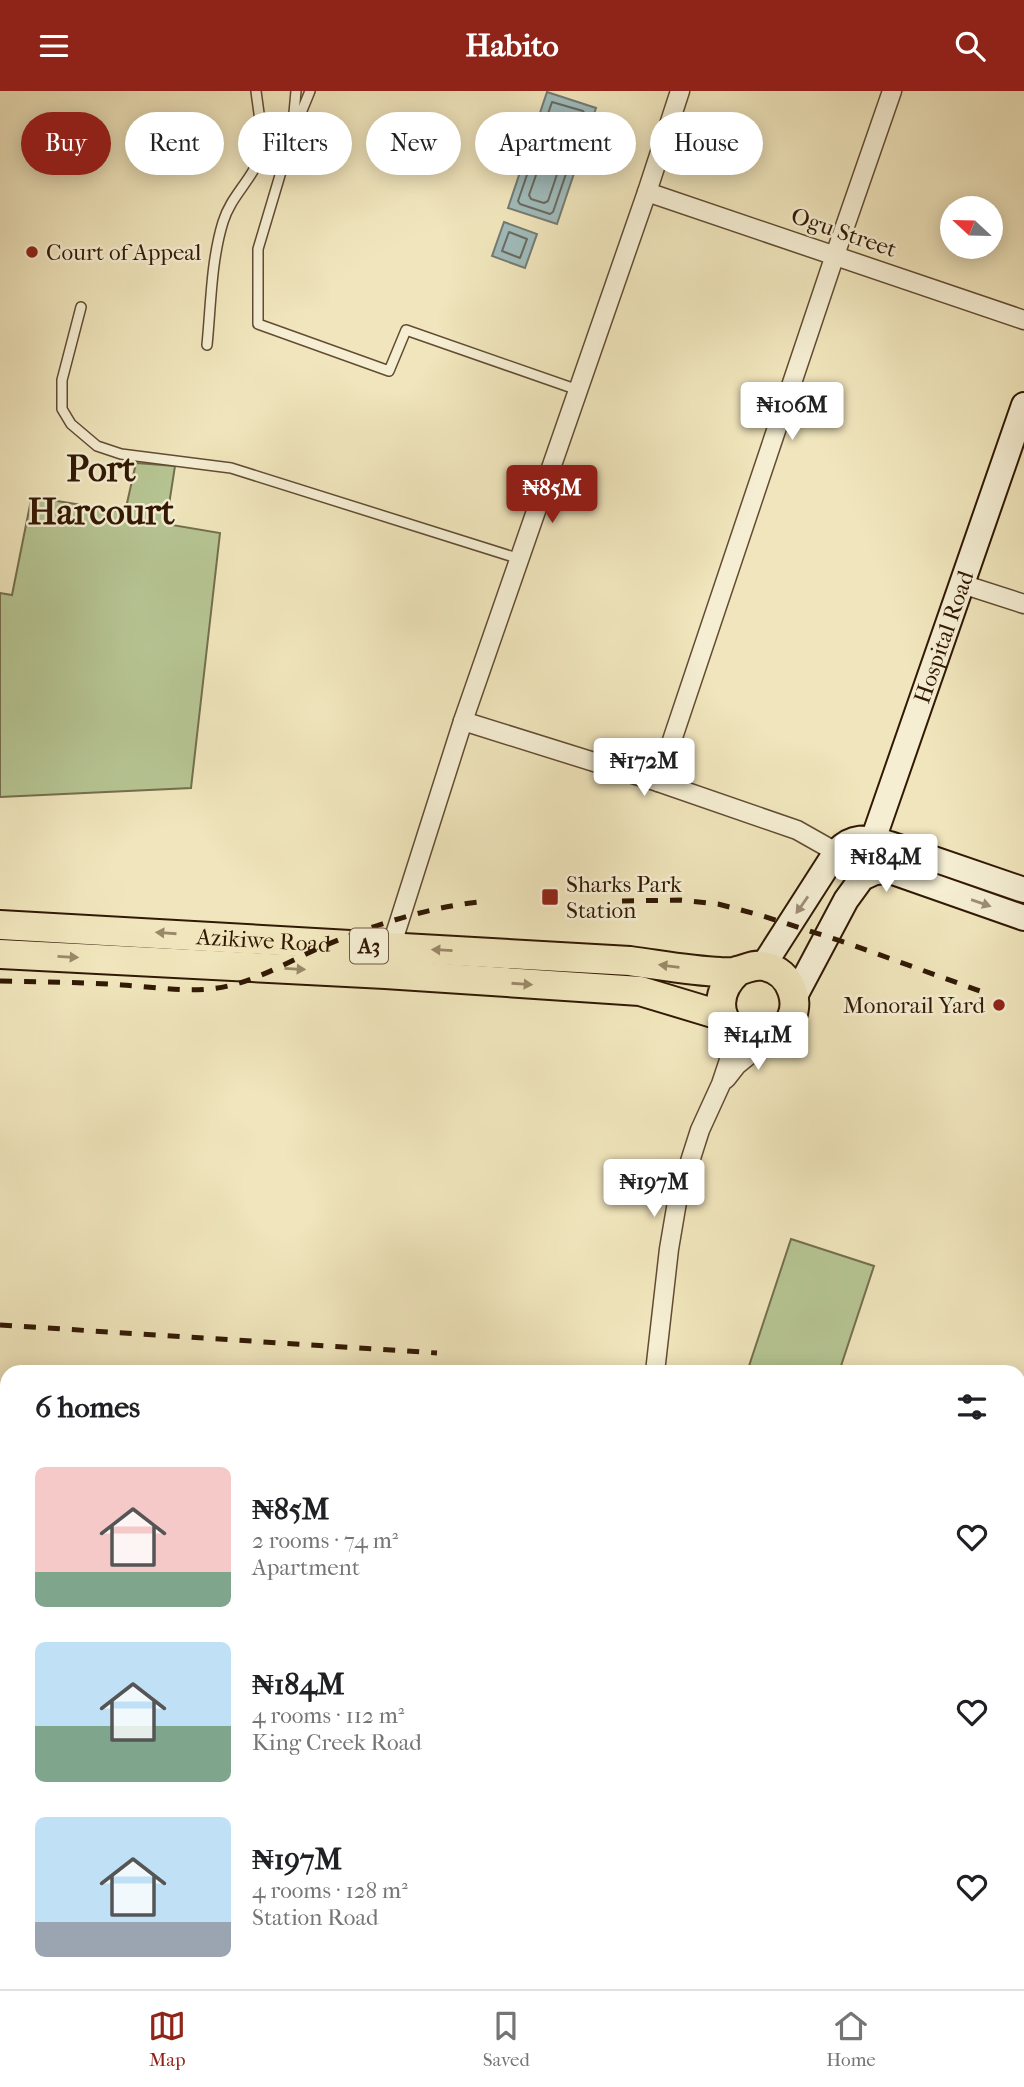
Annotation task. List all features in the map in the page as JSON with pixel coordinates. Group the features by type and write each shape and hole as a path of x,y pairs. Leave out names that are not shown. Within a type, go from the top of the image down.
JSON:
{"main road":[{"name":"Azikiwe Road","path":"0,925 630,961 710,971 750,969"},
{"name":"Azikiwe Road","path":"0,954 385,974 640,992 724,1019"},
{"path":"724,1019 720,1003 728,980 750,969 772,968 787,980 794,998 793,1013 785,1027 773,1036"},
{"name":"A3","path":"724,1019 734,1032 745,1038 757,1040 773,1036"}],"street":[{"path":"391,947 463,721 680,91"},
{"path":"658,782 892,91"},
{"name":"Ogu Street","path":"647,192 1024,320"},
{"name":"Hospital Road","path":"875,871 873,840 1024,405"},
{"path":"962,584 1024,604"},
{"path":"463,721 658,782 797,831 836,852"},
{"path":"750,969 836,852 854,838 890,844 1024,890"},
{"path":"794,998 846,900 862,878 875,871 890,871 1024,918"},
{"path":"656,1365 677,1202 700,1130 729,1061 724,1019"},
{"path":"721,1084 737,1065 773,1036"}],"lane":[{"path":"207,345 216,254 223,222 232,201 254,170 261,146 256,91"},
{"path":"294,112 296,91"},
{"path":"301,112 310,91"},
{"path":"280,175 258,249 258,324 389,371 406,330 578,390"},
{"path":"80,307 62,380 62,409 71,424 97,446 121,454 231,468 520,559"}],"green space":[{"path":"136,463 175,466 166,524 220,533 191,788 0,797 0,593 12,595 31,500 51,500 125,512"},
{"path":"791,1239 874,1266 841,1365 749,1365"}],"water":[{"path":"547,92 596,108 595,112 540,112"},
{"path":"519,175 573,175 557,224 508,208"},
{"path":"504,222 537,234 525,268 492,256"}],"railway":[{"path":"622,901 680,900 718,904 847,943 980,991"},
{"path":"0,981 91,983 188,990 228,986 381,924 439,908 478,902"},
{"path":"0,1325 437,1353"}],"place":[{"name":"Court of Appeal","path":"32,252"},
{"name":"Sharks Park Station","path":"550,897"},
{"name":"Monorail Yard","path":"999,1005"}],"district":[{"name":"Port Harcourt","path":"101,490"}]}
